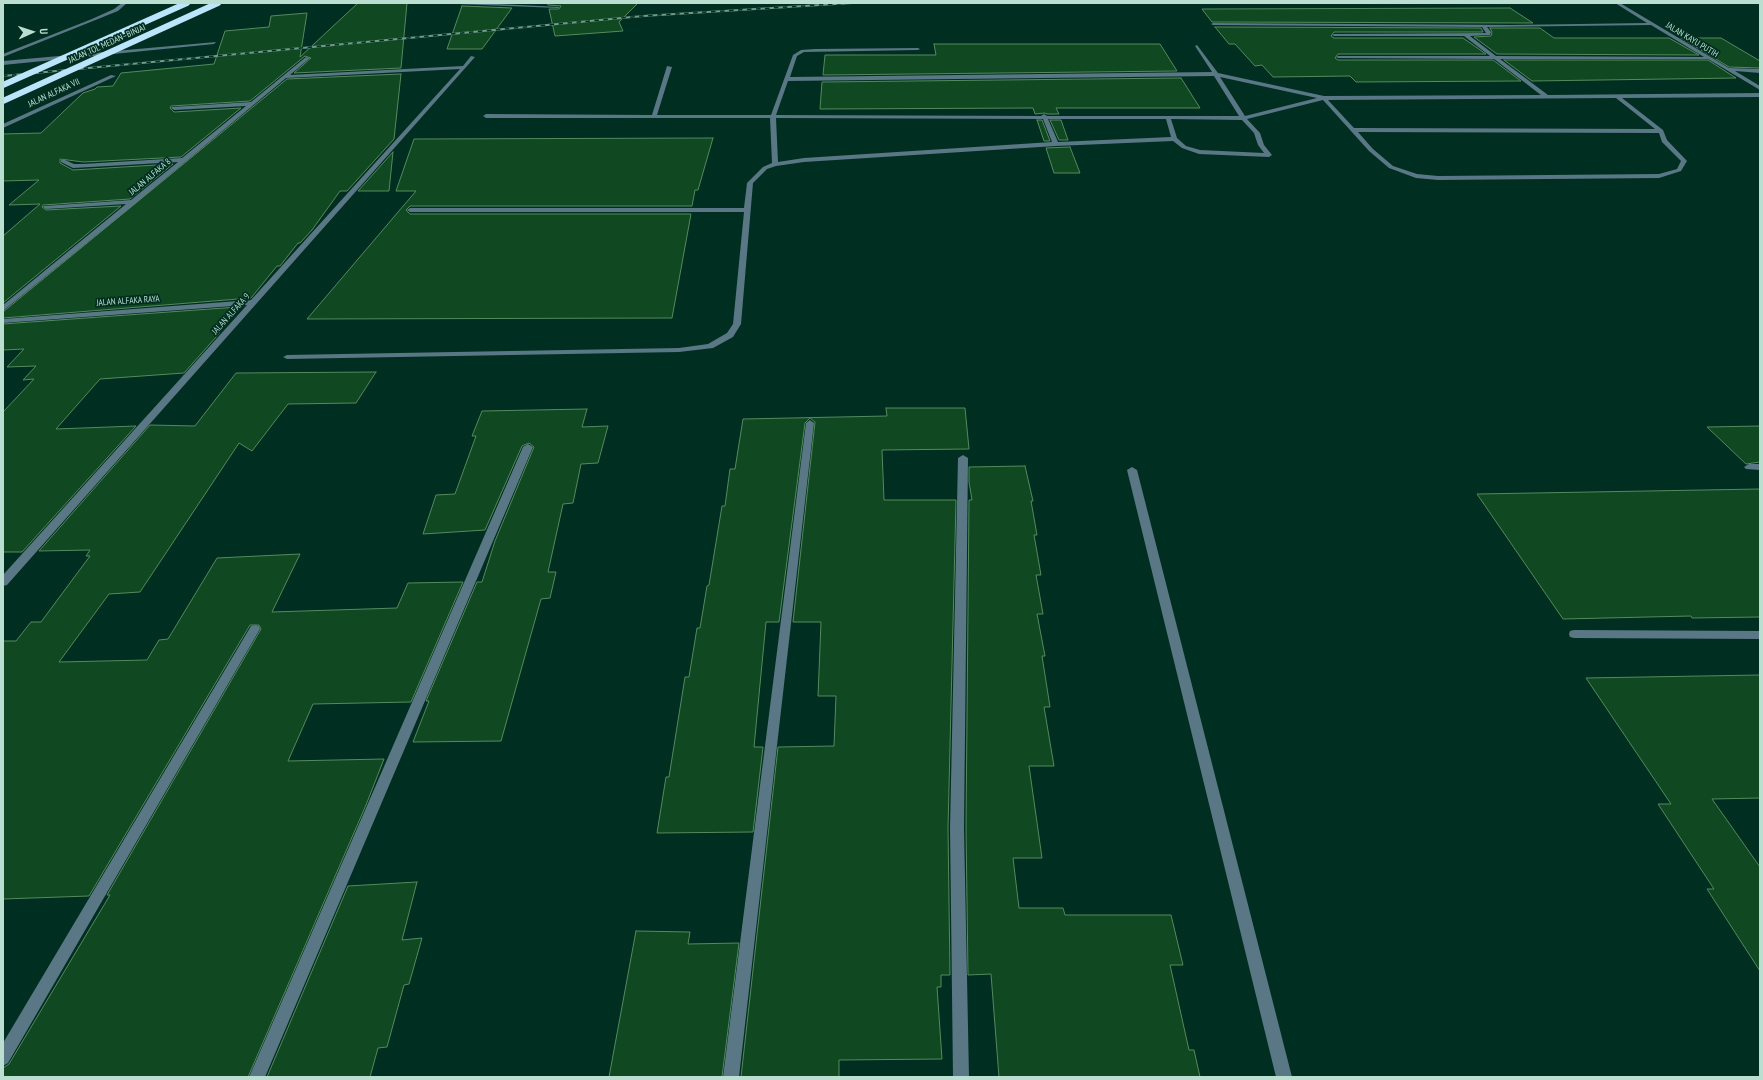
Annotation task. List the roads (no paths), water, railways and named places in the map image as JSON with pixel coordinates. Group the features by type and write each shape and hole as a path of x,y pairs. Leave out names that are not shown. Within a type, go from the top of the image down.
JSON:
{"highway":[{"name":"JALAN TOL MEDAN–BINJAI","path":"3,85 187,3"},
{"name":"JALAN TOL MEDAN–BINJAI","path":"3,101 218,3"}],"street":[{"path":"3,56 94,20 116,10 126,3"},
{"path":"436,3 558,7"},
{"name":"JALAN KAYU PUTIH","path":"1617,3 1707,58 1760,88"},
{"path":"1213,24 1483,26 1651,24"},
{"path":"1334,35 1488,34 1489,32 1483,26"},
{"path":"1465,35 1546,96"},
{"path":"3,63 214,43"},
{"path":"1168,117 1174,139 1184,147 1199,152 1268,156 1268,151 1261,145 1258,133 1243,118 1196,46"},
{"path":"775,164 773,116 794,57 804,51 918,48"},
{"name":"JALAN ALFAKA 9","path":"3,582 473,57"},
{"path":"1338,57 1707,58"},
{"name":"JALAN ALFAKA 8","path":"3,309 308,58"},
{"path":"285,77 464,67"},
{"path":"654,116 669,67"},
{"path":"1726,69 1760,70"},
{"path":"786,79 1215,74 1324,98 1760,95"},
{"name":"JALAN ALFAKA VII","path":"3,126 112,76"},
{"path":"1324,98 1371,150 1391,167 1416,176 1438,178 1659,176 1678,170 1684,161 1664,141 1661,131 1617,96"},
{"path":"486,116 1044,116 1243,118 1324,98"},
{"path":"174,108 251,104"},
{"path":"1044,116 1056,144"},
{"path":"1353,130 1661,131"},
{"path":"288,357 679,350 710,346 730,335 737,324 746,210 750,183 758,173 775,164 804,160 1056,144 1174,139"},
{"path":"63,161 73,166 83,166 184,160"},
{"path":"46,207 134,202"},
{"path":"410,210 746,210"},
{"name":"JALAN ALFAKA RAYA","path":"3,321 255,302"},
{"path":"731,1077 810,424"},
{"path":"257,1077 528,447"},
{"path":"961,1077 957,828 963,458"},
{"path":"1749,467 1760,467"},
{"path":"1132,470 1284,1077"},
{"path":"3,1058 255,629"},
{"path":"1574,634 1760,635"}],"railway":[{"path":"3,76 643,16 852,3"}]}
